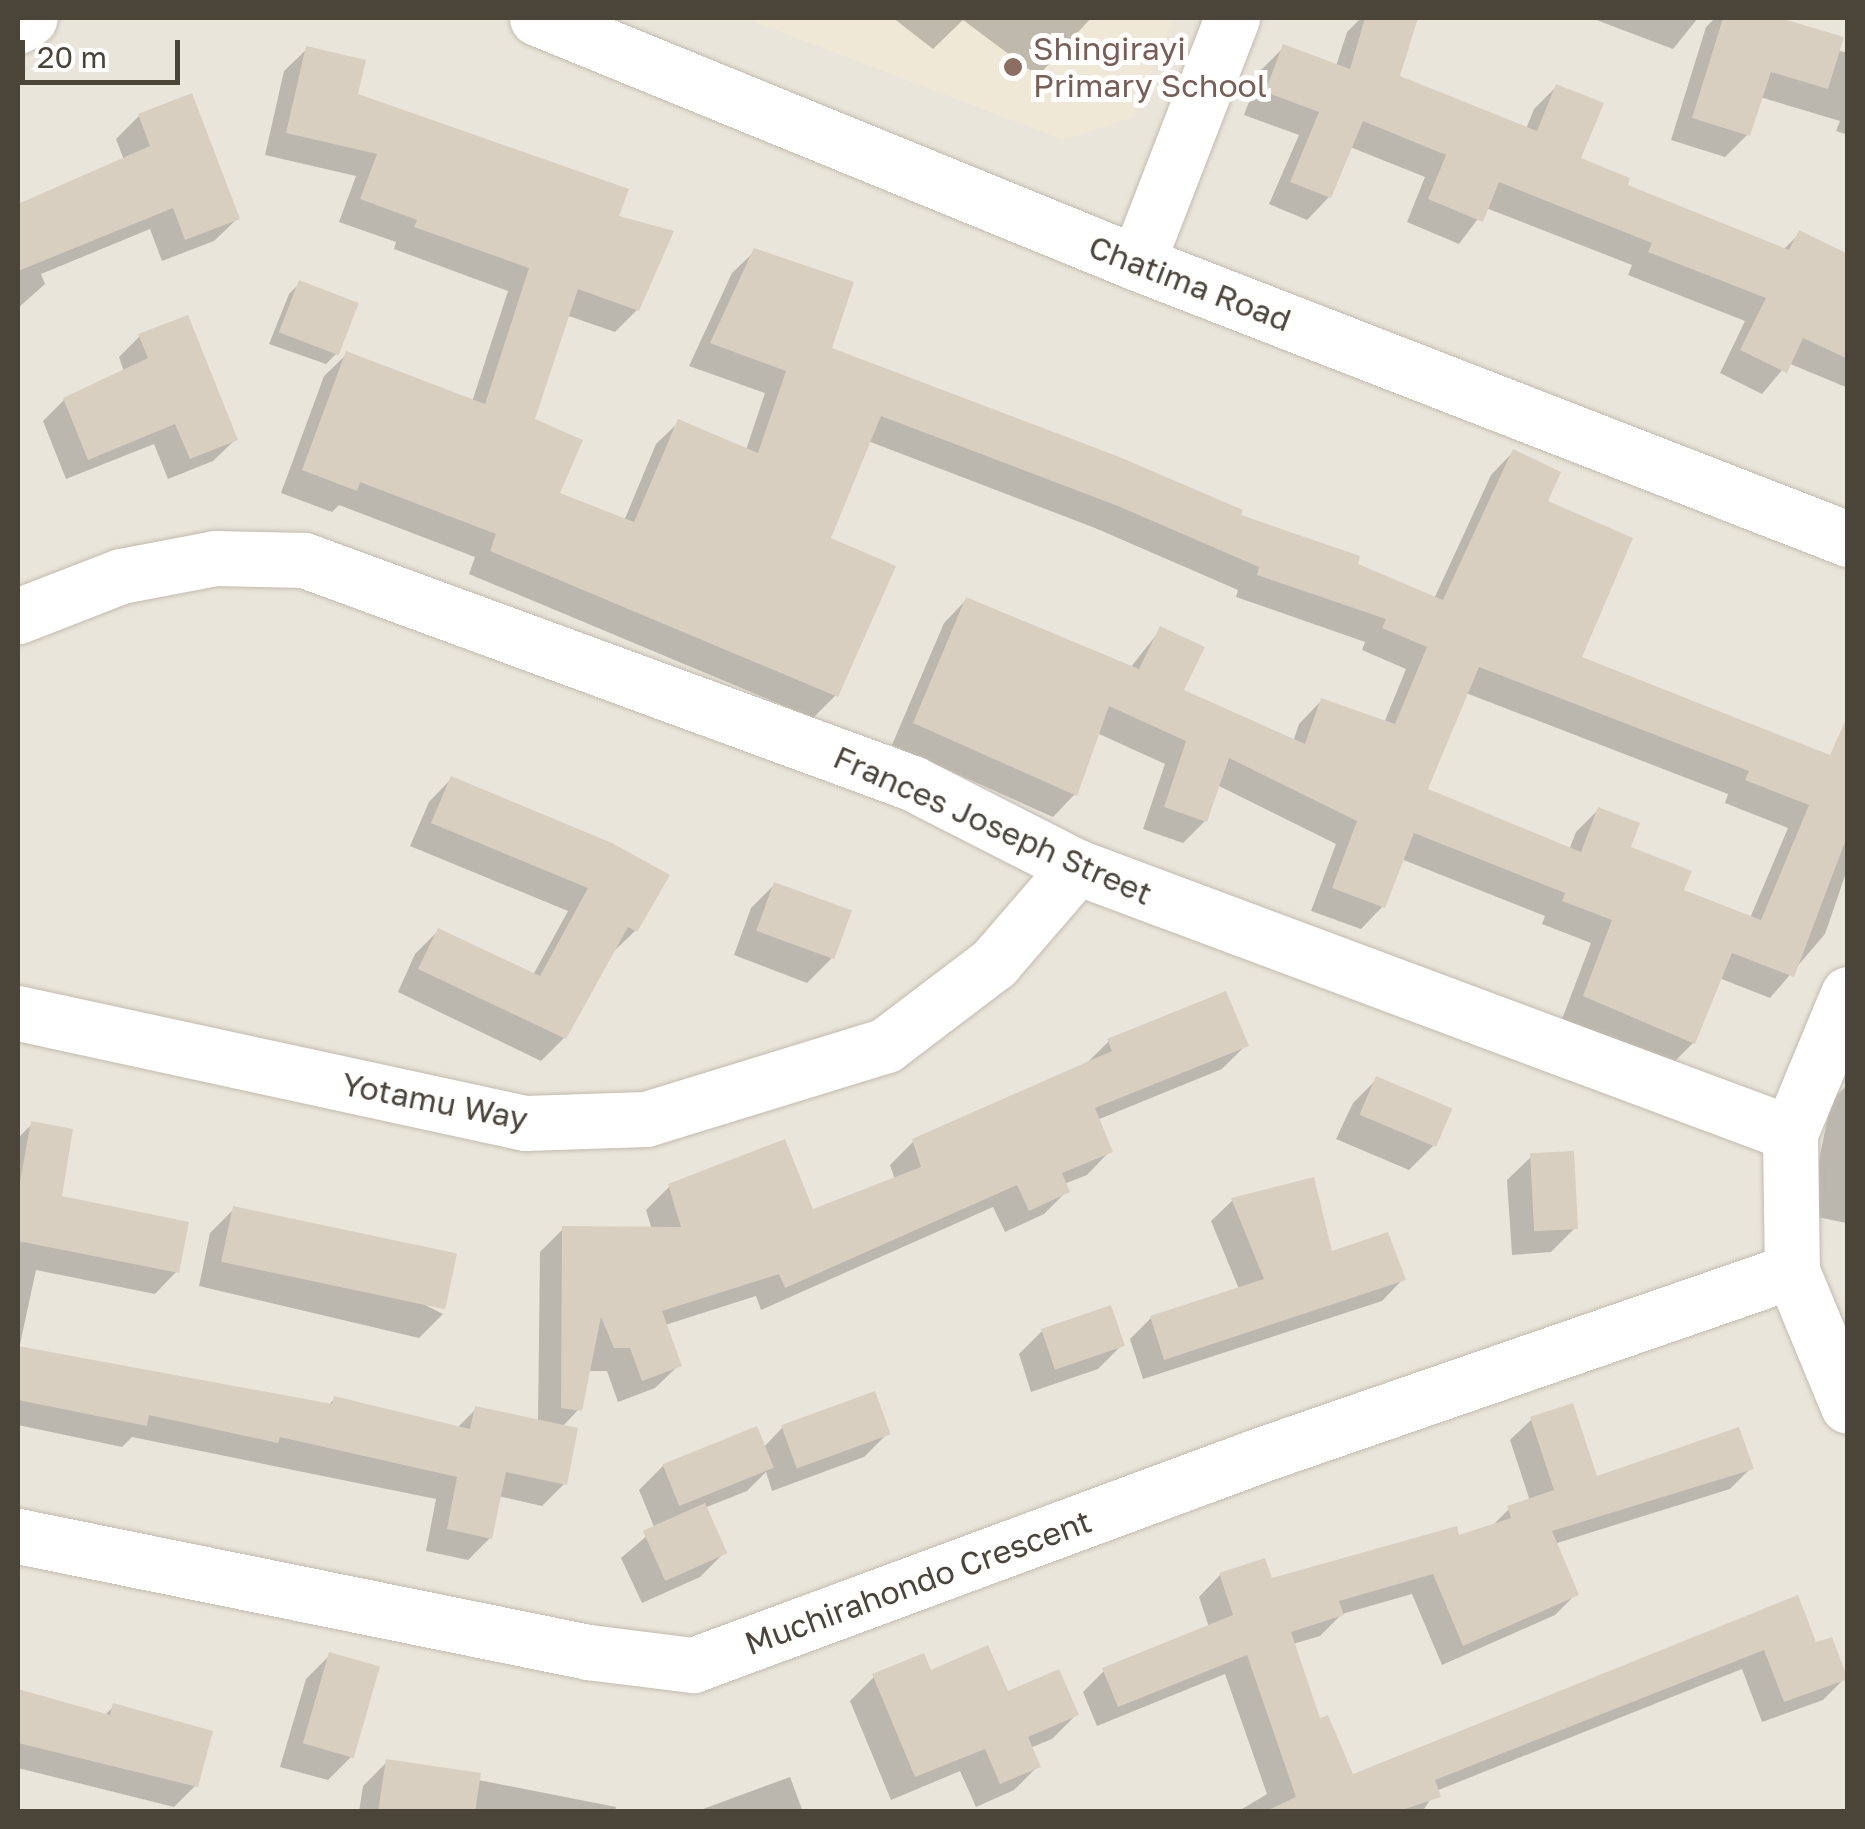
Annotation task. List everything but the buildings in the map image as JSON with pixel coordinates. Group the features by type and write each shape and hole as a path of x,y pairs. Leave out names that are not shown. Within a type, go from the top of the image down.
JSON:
{"street":[{"path":"18,26 30,18"},
{"name":"Chatima Road","path":"537,18 1137,263 1848,539"},
{"path":"1137,263 1232,18"},
{"name":"Frances Joseph Street","path":"18,616 120,576 196,561 304,560 912,783 1077,867 1790,1133"},
{"name":"Yotamu Way","path":"18,1013 525,1123 646,1120 886,1045 994,964 1077,867"},
{"path":"1848,994 1790,1133 1792,1271 1848,1406"},
{"name":"Muchirahondo Crescent","path":"18,1536 588,1652 693,1665 1260,1456 1792,1271"}],"shaded area":[{"path":"18,18 1847,18 1847,1811 18,1811"},
{"name":"Shingirayi Primary School","path":"744,18 1173,18 1134,117 1064,140"}],"place":[{"name":"Shingirayi Primary School","path":"1013,67"}]}
